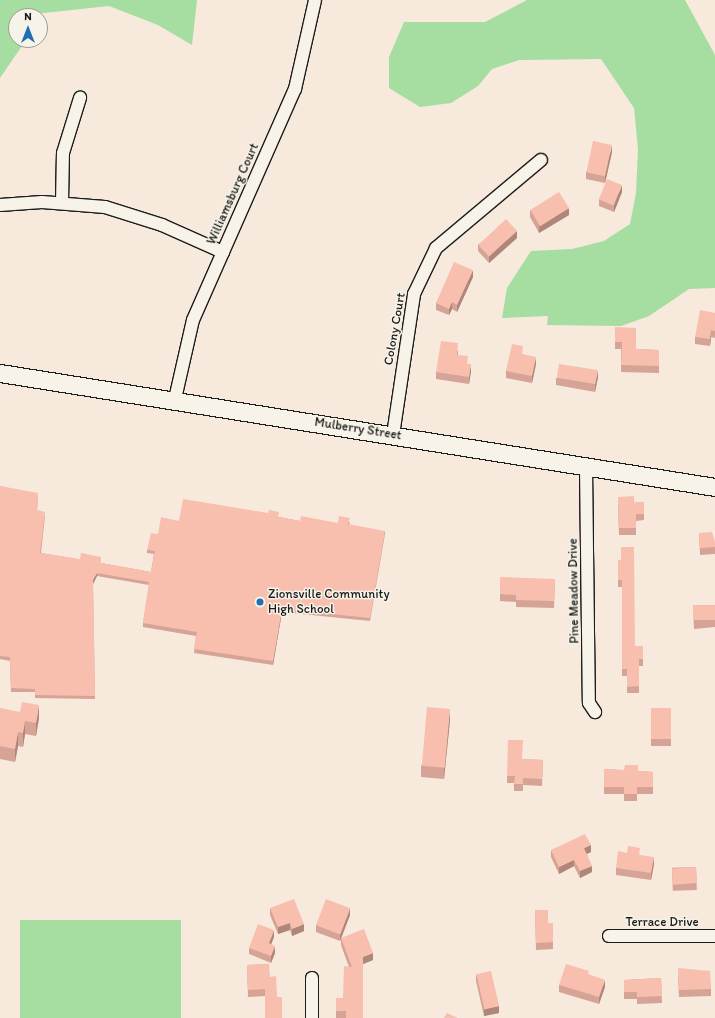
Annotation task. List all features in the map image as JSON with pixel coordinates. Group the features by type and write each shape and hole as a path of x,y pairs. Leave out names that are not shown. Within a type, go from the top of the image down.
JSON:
{"street":[{"name":"Williamsburg Court","path":"175,399 192,326 295,89 315,0"},
{"path":"62,203 64,147 80,98"},
{"name":"Colony Court","path":"392,435 414,294 436,248 541,160"},
{"path":"0,205 62,203 137,215 223,252"},
{"name":"Mulberry Street","path":"0,373 175,399 715,487"},
{"name":"Pine Meadow Drive","path":"586,467 589,703 596,712"},
{"name":"Terrace Drive","path":"609,936 715,936"},
{"path":"312,978 312,1018"}],"green space":[{"path":"0,0 197,0 192,45 158,25 109,6 48,13 48,8 8,8 8,48 21,48 0,78"},
{"path":"527,0 685,0 715,55 715,288 689,289 649,316 621,326 547,325 548,316 502,318 507,288 531,251 572,249 604,241 630,224 636,193 638,149 634,108 601,59 519,60 492,69 478,86 451,103 420,107 389,88 389,57 404,22 485,22"},
{"path":"20,920 181,920 181,1018 20,1018"}],"building":[{"path":"593,141 612,145 605,176 586,172"},
{"path":"607,179 622,185 614,205 599,199"},
{"path":"559,192 569,208 540,226 530,210"},
{"path":"506,219 517,231 489,257 478,245"},
{"path":"454,262 473,270 457,305 452,302 449,309 436,303"},
{"path":"700,310 715,313 715,331 711,330 710,339 695,337"},
{"path":"615,327 636,328 636,349 659,350 659,366 621,365 622,342 615,342"},
{"path":"441,341 458,343 457,355 468,356 467,364 471,364 469,377 436,372"},
{"path":"512,344 523,346 522,354 536,357 532,376 506,371"},
{"path":"559,364 598,370 595,384 557,378"},
{"name":"Zionsville Community High School","path":"0,486 38,493 37,510 45,512 40,553 80,559 81,553 101,557 101,563 151,572 155,551 147,550 151,533 158,534 161,517 179,521 183,499 268,513 269,510 279,512 278,517 300,521 301,516 338,523 339,516 350,518 348,524 385,531 370,618 282,609 273,661 194,649 197,632 143,623 149,582 97,573 93,580 95,696 35,695 35,689 11,688 10,657 0,656"},
{"path":"634,496 634,503 644,502 644,514 636,514 636,528 619,528 618,497"},
{"path":"712,532 715,547 700,548 699,533"},
{"path":"621,547 634,547 635,646 643,646 643,659 639,659 639,686 627,687 627,669 622,669 622,580 618,580 618,560 621,560"},
{"path":"500,577 555,579 554,601 516,600 516,595 500,594"},
{"path":"693,605 715,605 715,620 693,620"},
{"path":"22,702 39,705 36,723 25,721 23,733 18,732 15,749 0,746 0,708 20,712"},
{"path":"427,707 450,709 445,768 422,766"},
{"path":"651,708 671,708 671,739 651,739"},
{"path":"508,740 523,740 522,759 543,760 542,779 523,778 523,784 514,784 515,776 507,776"},
{"path":"625,765 638,765 638,771 653,772 653,787 637,787 637,794 624,794 624,787 604,787 604,769 624,770"},
{"path":"585,834 591,845 584,848 592,866 580,871 574,860 559,867 551,850"},
{"path":"628,846 640,848 639,855 654,857 651,873 616,868 618,851 627,853"},
{"path":"696,867 697,883 673,885 672,869"},
{"path":"294,899 304,924 292,929 290,923 278,927 270,908"},
{"path":"326,899 350,908 340,934 316,925"},
{"path":"535,910 548,910 548,923 553,923 553,942 536,943"},
{"path":"258,924 274,930 269,943 275,946 271,956 249,948"},
{"path":"364,929 373,953 363,957 363,1018 346,1018 346,1011 336,1011 336,998 343,998 344,966 352,967 341,938"},
{"path":"269,964 270,977 276,976 277,997 282,997 282,1018 265,1018 265,989 248,990 247,965"},
{"path":"566,964 589,971 588,974 605,980 599,997 559,985"},
{"path":"678,968 710,971 711,989 679,990"},
{"path":"491,971 499,1006 484,1009 476,974"},
{"path":"661,978 662,996 637,997 637,992 624,992 624,980"},
{"path":"447,1013 458,1018 444,1018"}],"place":[{"name":"Zionsville Community High School","path":"260,602"}]}
